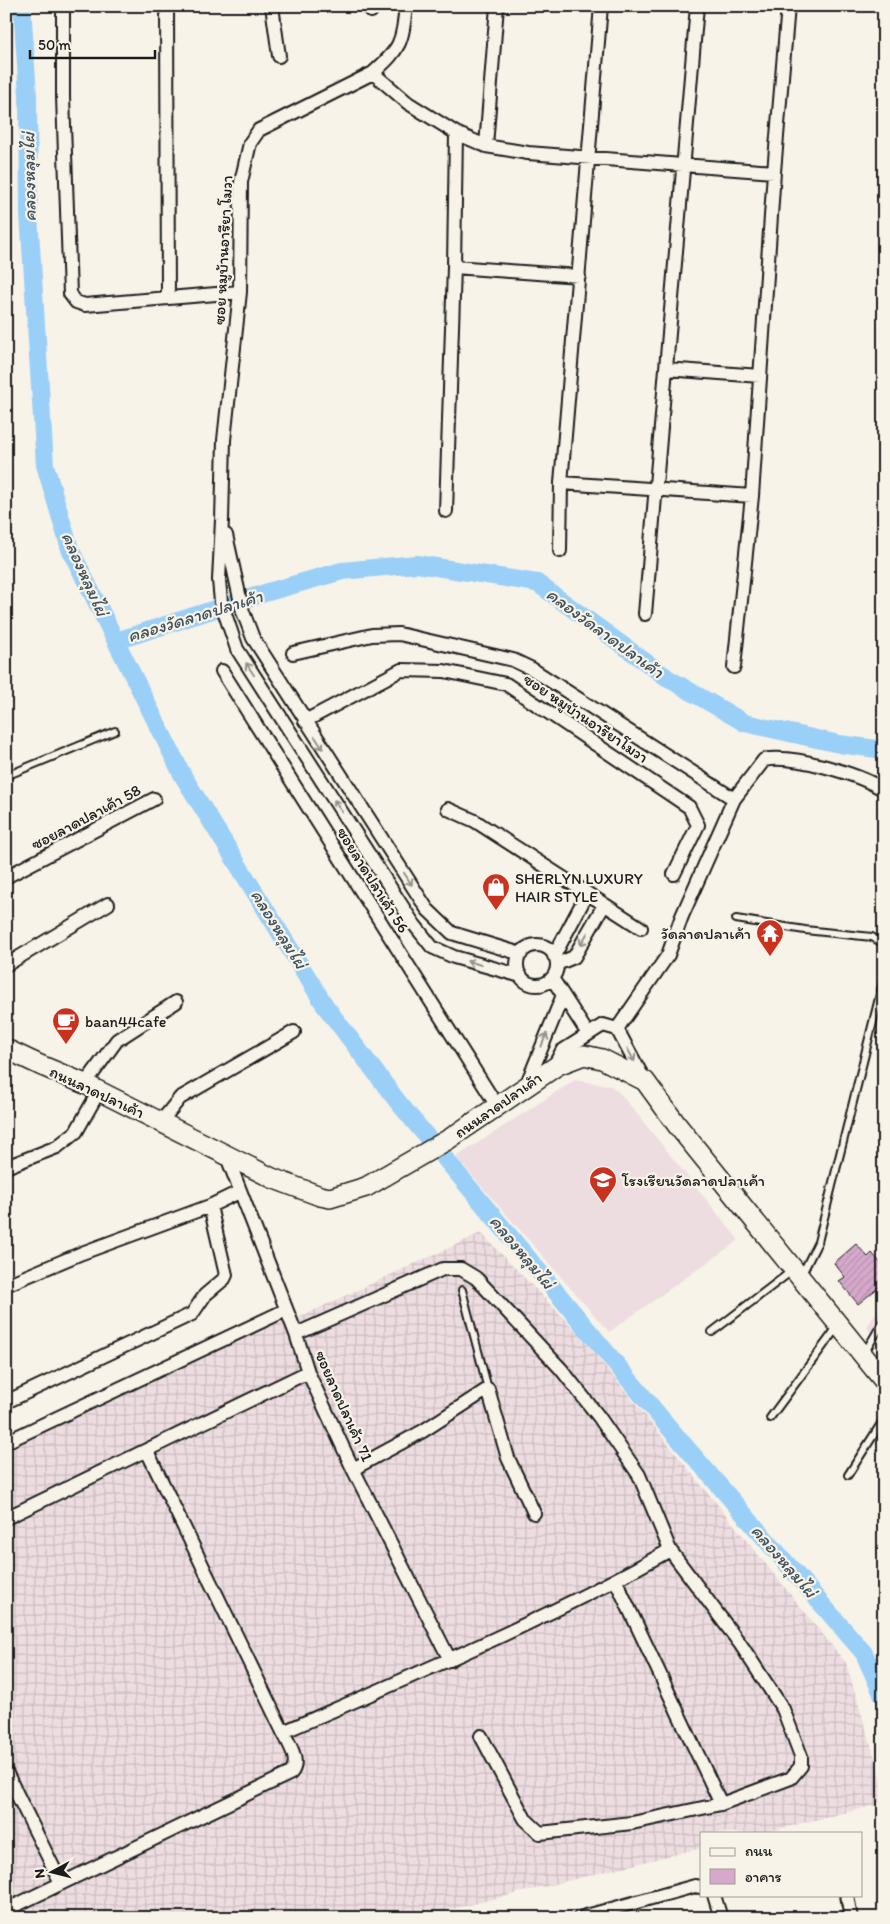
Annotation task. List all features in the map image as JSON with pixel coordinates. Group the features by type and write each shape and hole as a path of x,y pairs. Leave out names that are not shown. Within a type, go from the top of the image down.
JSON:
{"main road":[{"name":"ถนนลาดปลาเค้า","path":"6,1049 40,1066 92,1087 227,1157 272,1178 330,1198 366,1187 413,1160 449,1139 553,1068 584,1055 602,1059 646,1081 676,1125 884,1381"}],"street":[{"path":"63,6 63,107 70,294 76,302 84,306 240,292"},
{"path":"167,6 168,298"},
{"path":"272,6 279,56"},
{"name":"ซอย หมูบ้านอารียา โมวา","path":"222,520 224,440 240,292 241,182 250,143 259,130 373,73 396,51 403,36 406,6"},
{"path":"486,146 497,6"},
{"path":"560,551 561,483 601,6"},
{"path":"645,614 697,6"},
{"path":"734,667 752,496 774,172 788,6"},
{"path":"373,73 408,103 456,134 486,146 528,153 774,172"},
{"path":"446,511 454,267 456,134"},
{"path":"454,267 579,276"},
{"path":"666,369 760,376"},
{"path":"561,483 752,496"},
{"path":"222,520 248,627 305,721 427,909 452,933 521,954"},
{"path":"222,520 219,580 221,602 230,634 237,649 407,915 432,948 454,957 521,976 536,984 547,982 552,978 556,960 587,894"},
{"path":"293,653 372,635 399,634 514,660 532,668 734,799"},
{"name":"ซอย หมูบ้านอารียาโมวา","path":"305,721 401,670 444,671 506,684 689,807 698,825 674,874"},
{"name":"ซอยลาดปลาเค้า 56","path":"222,671 497,1106"},
{"path":"617,1029 668,955 682,916 734,799 764,760 774,758 847,772 884,790"},
{"name":"ซอยลาดปลาเค้า 58","path":"6,877 154,799"},
{"path":"448,809 475,821 641,928"},
{"path":"6,965 108,904"},
{"path":"556,960 574,957 604,905"},
{"path":"521,976 517,965 521,954 532,946 538,945 550,950 556,960"},
{"path":"552,978 588,1034"},
{"path":"526,1086 563,995"},
{"path":"6,1167 57,1147 76,1132 92,1087 117,1040 176,1002"},
{"path":"553,1068 562,1051 603,1025 617,1029 646,1081"},
{"path":"160,1122 180,1098 294,1032"},
{"name":"ซอยลาดปลาเค้า 71","path":"227,1157 239,1192 296,1334 308,1372 353,1469 450,1660"},
{"path":"6,1285 210,1206 239,1192"},
{"path":"6,1402 192,1314 205,1295 224,1279 226,1275 210,1206"},
{"path":"296,1334 443,1269 461,1269 476,1278 561,1369 639,1475 670,1550 741,1645 783,1709 801,1756 801,1766 791,1778 720,1804 632,1823 540,1833 525,1819 481,1736"},
{"path":"6,1442 286,1310"},
{"path":"6,1518 308,1372"},
{"path":"353,1469 423,1431 488,1389 508,1458 534,1512"},
{"path":"6,1910 291,1773 296,1761 147,1451"},
{"path":"283,1732 450,1660 616,1581 670,1550"},
{"path":"616,1581 720,1804"},
{"path":"6,1772 61,1883"},
{"path":"579,1918 695,1886 700,1888"},
{"path":"714,1896 721,1918"},
{"path":"847,1896 851,1918"}],"lane":[{"path":"6,776 115,731"},
{"path":"736,919 805,930 872,937 884,944"},
{"path":"712,1332 797,1273 818,1242 884,978"},
{"path":"462,1290 488,1389"},
{"path":"863,1355 884,1320"},
{"path":"770,1418 838,1325"},
{"path":"848,1475 884,1419"}],"shaded area":[{"name":"โรงเรียนวัดลาดปลาเค้า","path":"575,1080 611,1086 620,1093 739,1240 609,1332 456,1157"},
{"path":"481,1233 579,1334 846,1663 884,1788 884,1803 767,1832 700,1832 700,1848 416,1918 6,1918 6,1439 259,1327 306,1314"},
{"path":"884,1300 884,1350 883,1351 867,1327"}],"building":[{"path":"856,1244 868,1257 872,1253 884,1267 884,1283 858,1304 839,1281 845,1277 834,1263"}],"waterway":[{"name":"คลองหลุมไผ่","path":"22,6 28,95 29,215 45,465 70,549 183,776 326,1007 398,1102 666,1424 864,1653 884,1698"},
{"name":"คลองวัดลาดปลาเค้า","path":"116,641 268,592 342,571 417,564 537,583 669,679 745,723 839,744 884,750"}],"place":[{"name":"SHERLYN LUXURY HAIR STYLE","path":"496,911"},
{"name":"วัดลาดปลาเค้า","path":"770,957"},
{"name":"baan44cafe","path":"66,1045"},
{"name":"โรงเรียนวัดลาดปลาเค้า","path":"603,1204"}]}
